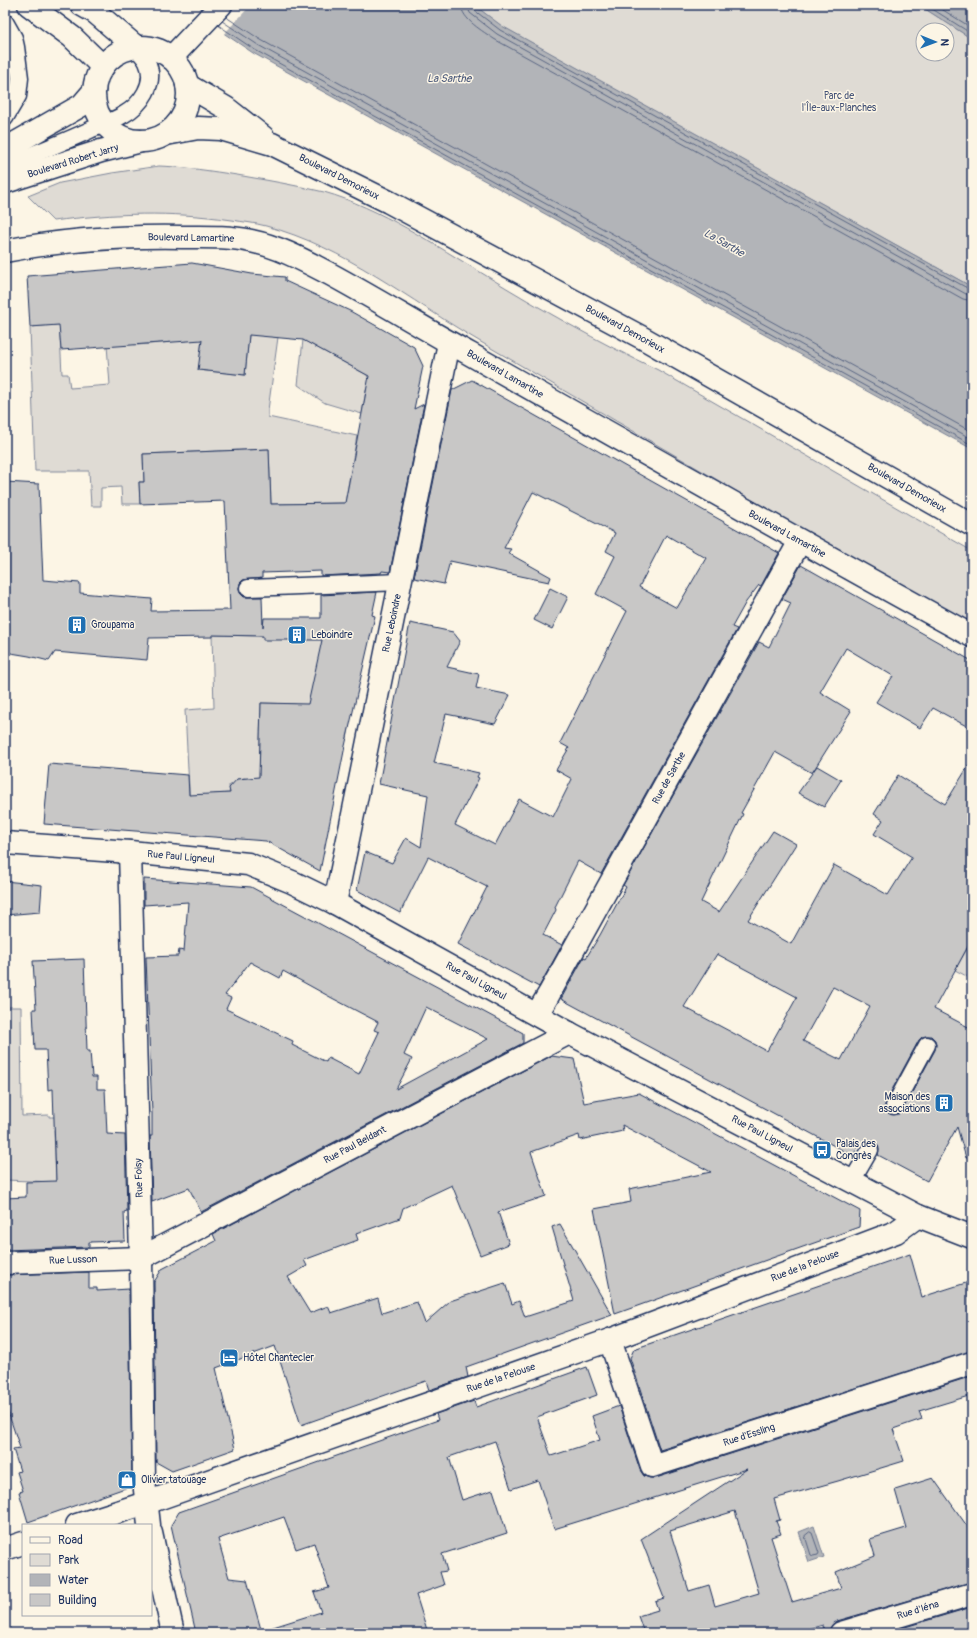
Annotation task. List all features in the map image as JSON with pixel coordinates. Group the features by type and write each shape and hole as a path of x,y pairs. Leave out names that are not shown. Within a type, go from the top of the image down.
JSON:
{"street":[{"path":"29,5 72,37 103,67"},
{"path":"82,5 96,13 136,47"},
{"path":"171,58 221,5"},
{"path":"141,141 122,137 105,124 96,107 94,91 97,78 103,67 115,55 136,47 153,48 171,58 182,70 187,85 188,96 185,111 177,124 166,134"},
{"name":"Boulevard Demorieux","path":"187,85 226,108 272,144"},
{"path":"5,149 82,105 94,91"},
{"name":"Boulevard Demorieux","path":"166,134 198,128 221,129 272,144 416,216 634,334 972,525"},
{"name":"Boulevard Robert Jarry","path":"5,182 101,151 141,141 152,140 166,134"},
{"name":"Boulevard Lamartine","path":"5,251 29,246 78,241 156,237 218,237 252,241 295,256 372,297 449,343 972,636"},
{"name":"Rue Leboindre","path":"335,903 449,343"},
{"name":"Rue de Sarthe","path":"537,1014 800,541"},
{"name":"Rue Paul Ligneul","path":"5,843 130,852 248,864 292,882 335,903 569,1033 918,1216 972,1237"},
{"name":"Rue Foisy","path":"130,852 141,1258 144,1481 149,1524"},
{"name":"Rue Paul Beldant","path":"141,1258 569,1033"},
{"name":"Rue de la Pelouse","path":"80,1524 146,1503 610,1340 896,1232 918,1216"},
{"name":"Rue Lusson","path":"5,1263 141,1258"},
{"name":"Rue d'Essling","path":"610,1340 652,1466 972,1363"},
{"path":"152,1538 173,1633"},
{"path":"5,1549 22,1543"},
{"name":"Rue d'Iéna","path":"841,1633 972,1594"}],"lane":[{"path":"5,22 15,42 20,78 18,96 12,109 5,118"},
{"path":"5,166 105,124 122,116 135,107 147,91 150,79 150,70 147,62 136,47"},
{"path":"248,588 400,582"},
{"path":"894,1106 927,1045"},
{"path":"852,1181 870,1150"}],"green space":[{"name":"Parc de l'Île-aux-Planches","path":"474,5 919,5 946,22 915,22 915,62 955,62 955,28 972,39 972,287 501,26"},
{"path":"159,166 198,169 237,175 324,192 345,199 407,228 570,325 658,370 972,551 972,626 921,598 479,341 376,276 323,247 295,235 266,226 209,217 142,214 98,216 53,221 28,196 60,183"},
{"path":"171,316 204,316 199,370 245,375 250,325 279,330 268,417 357,436 345,503 271,504 269,449 143,454 144,482 139,482 140,504 122,504 121,487 101,488 101,506 91,506 89,471 35,471 30,327 65,324 60,336 62,374 68,374 70,388 110,385 106,332 136,334 137,345 172,342"},
{"path":"303,340 367,375 371,384 366,390 362,414 325,403 298,385"},
{"path":"212,635 330,640 350,723 347,739 295,736 296,704 261,703 259,783 250,782 245,778 237,779 234,785 229,785 230,793 214,794 215,809 190,808 185,710 214,708"},
{"path":"972,942 972,979 955,970"},
{"path":"5,1007 21,1007 22,1116 49,1115 49,1117 60,1117 54,1130 56,1182 5,1180"}],"water":[{"name":"La Sarthe","path":"182,5 474,5 502,26 972,287 972,449 253,53"},
{"path":"919,5 972,5 972,39 955,28 955,22 946,22"},
{"path":"814,1526 824,1557 809,1562 799,1532"}],"pier":[{"path":"183,5 251,5 223,35 181,7"}],"building":[{"path":"192,263 252,274 285,277 285,281 350,311 414,347 423,366 414,409 424,404 390,572 382,571 381,573 321,576 321,571 262,573 262,578 243,580 240,583 240,593 244,597 262,597 263,627 264,618 321,618 321,595 377,592 372,615 375,616 345,746 320,871 266,841 44,824 49,764 188,775 189,795 230,793 229,788 237,779 259,777 261,703 308,704 322,640 263,640 263,636 212,635 212,637 149,638 147,660 55,652 49,661 5,652 5,482 39,484 43,580 80,583 80,593 152,599 151,611 230,610 225,501 140,504 139,482 144,482 143,454 269,449 271,504 345,503 369,376 303,340 249,335 245,375 198,370 202,340 61,350 59,325 30,327 27,276"},
{"path":"472,380 779,553 761,586 759,585 746,602 732,627 737,629 601,874 578,861 543,935 562,945 539,987 458,944 487,887 428,857 400,913 357,890 365,852 392,863 406,838 421,847 428,795 379,784 410,623 453,632 460,641 447,667 479,674 476,688 510,695 495,724 446,714 434,763 479,773 477,777 479,778 455,825 495,845 519,799 553,817 572,779 556,770 569,748 560,743 627,611 596,594 615,556 606,551 615,533 533,492 504,548 511,549 508,553 551,577 549,582 450,561 444,584 414,578 452,390","holes":["666,535 706,558 677,608 639,587"]},
{"path":"801,565 972,661 972,729 933,708 920,728 876,702 893,676 846,648 820,692 851,711 812,773 775,752 741,813 743,814 701,902 719,912 773,831 796,844 748,920 791,944 834,865 888,895 912,857 874,834 883,820 874,814 898,775 945,804 972,760 972,939 934,1009 972,1029 972,1157 966,1158 957,1127 927,1181 878,1155 878,1146 874,1142 865,1142 861,1146 859,1145 853,1156 561,999 584,957 586,958 600,935 626,887 623,885 759,642 769,647 791,603 782,599","holes":["717,954 797,997 767,1051 684,1007","833,987 870,1006 841,1060 803,1041","931,1036 935,1040 935,1050 902,1111 899,1114 890,1114 886,1111 886,1101 922,1037"]},
{"path":"550,588 568,597 552,629 534,620"},
{"path":"817,766 841,780 824,807 798,793"},
{"path":"144,879 251,887 523,1033 523,1043 201,1212 189,1188 152,1202 150,1136 152,1136 152,1113 146,957 178,956 179,950 184,951 188,902 144,905","holes":["250,962 280,978 283,971 378,1022 374,1030 379,1032 359,1074 328,1058 326,1062 292,1045 293,1041 226,1009 231,998 225,995","426,1007 488,1039 396,1089 412,1059 404,1055"]},
{"path":"5,881 42,885 40,912 5,915"},
{"path":"84,959 87,1051 90,1051 92,1077 97,1077 97,1089 105,1089 107,1134 125,1135 127,1211 124,1212 125,1241 89,1242 89,1247 5,1250 5,1198 26,1197 26,1182 56,1181 53,1089 48,1090 46,1050 35,1050 33,1009 36,1009 33,961"},
{"path":"551,1056 574,1059 584,1103 639,1093 860,1211 859,1227 615,1314 594,1209 631,1202 629,1189 711,1172 622,1125 623,1131 580,1140 579,1135 531,1152 546,1196 498,1212 509,1244 480,1255 452,1185 403,1208 400,1218 356,1234 358,1240 304,1260 307,1266 288,1277 310,1313 328,1306 331,1313 378,1298 382,1313 417,1302 425,1323 450,1301 505,1283 512,1304 519,1301 525,1317 574,1301 552,1227 560,1224 612,1315 466,1367 468,1377 429,1390 426,1381 301,1425 275,1346 216,1368 235,1449 172,1471 156,1462 154,1282 162,1269 216,1241 213,1234"},
{"path":"910,1254 922,1297 972,1281 972,1351 660,1450 630,1358 634,1349"},
{"path":"89,1272 89,1288 97,1288 97,1291 129,1289 132,1482 128,1487 28,1522 19,1492 23,1491 17,1472 20,1471 13,1449 20,1448 5,1403 5,1275"},
{"path":"587,1367 597,1395 537,1417 551,1456 600,1440 592,1416 619,1406 640,1470 644,1476 656,1478 972,1376 972,1395 919,1411 922,1419 893,1429 904,1461 774,1499 780,1520 776,1521 781,1534 771,1537 792,1602 841,1588 836,1572 875,1556 870,1539 906,1528 895,1490 933,1478 972,1533 972,1582 837,1621 832,1625 829,1633 824,1633 823,1625 795,1633 644,1633 638,1616 658,1610 655,1601 664,1598 641,1539 747,1469 554,1529 538,1480 511,1489 495,1441 449,1457 462,1500 493,1490 507,1533 442,1554 447,1571 440,1572 444,1585 416,1595 428,1633 271,1633 270,1628 321,1612 314,1592 329,1588 314,1543 296,1549 284,1517 218,1539 229,1578 247,1580 262,1633 196,1633 171,1525 179,1512 438,1420 436,1414 474,1401 476,1407","holes":["735,1511 759,1593 715,1606 709,1585 689,1591 670,1531"]},
{"path":"972,1607 972,1633 885,1633"}],"place":[{"name":"Groupama","path":"77,625"},
{"name":"Leboindre","path":"297,635"},
{"name":"Maison des associations","path":"944,1103"},
{"name":"Palais des Congrès","path":"822,1150"},
{"name":"Hôtel Chantecler","path":"229,1358"},
{"name":"Olivier tatouage","path":"127,1480"}]}
